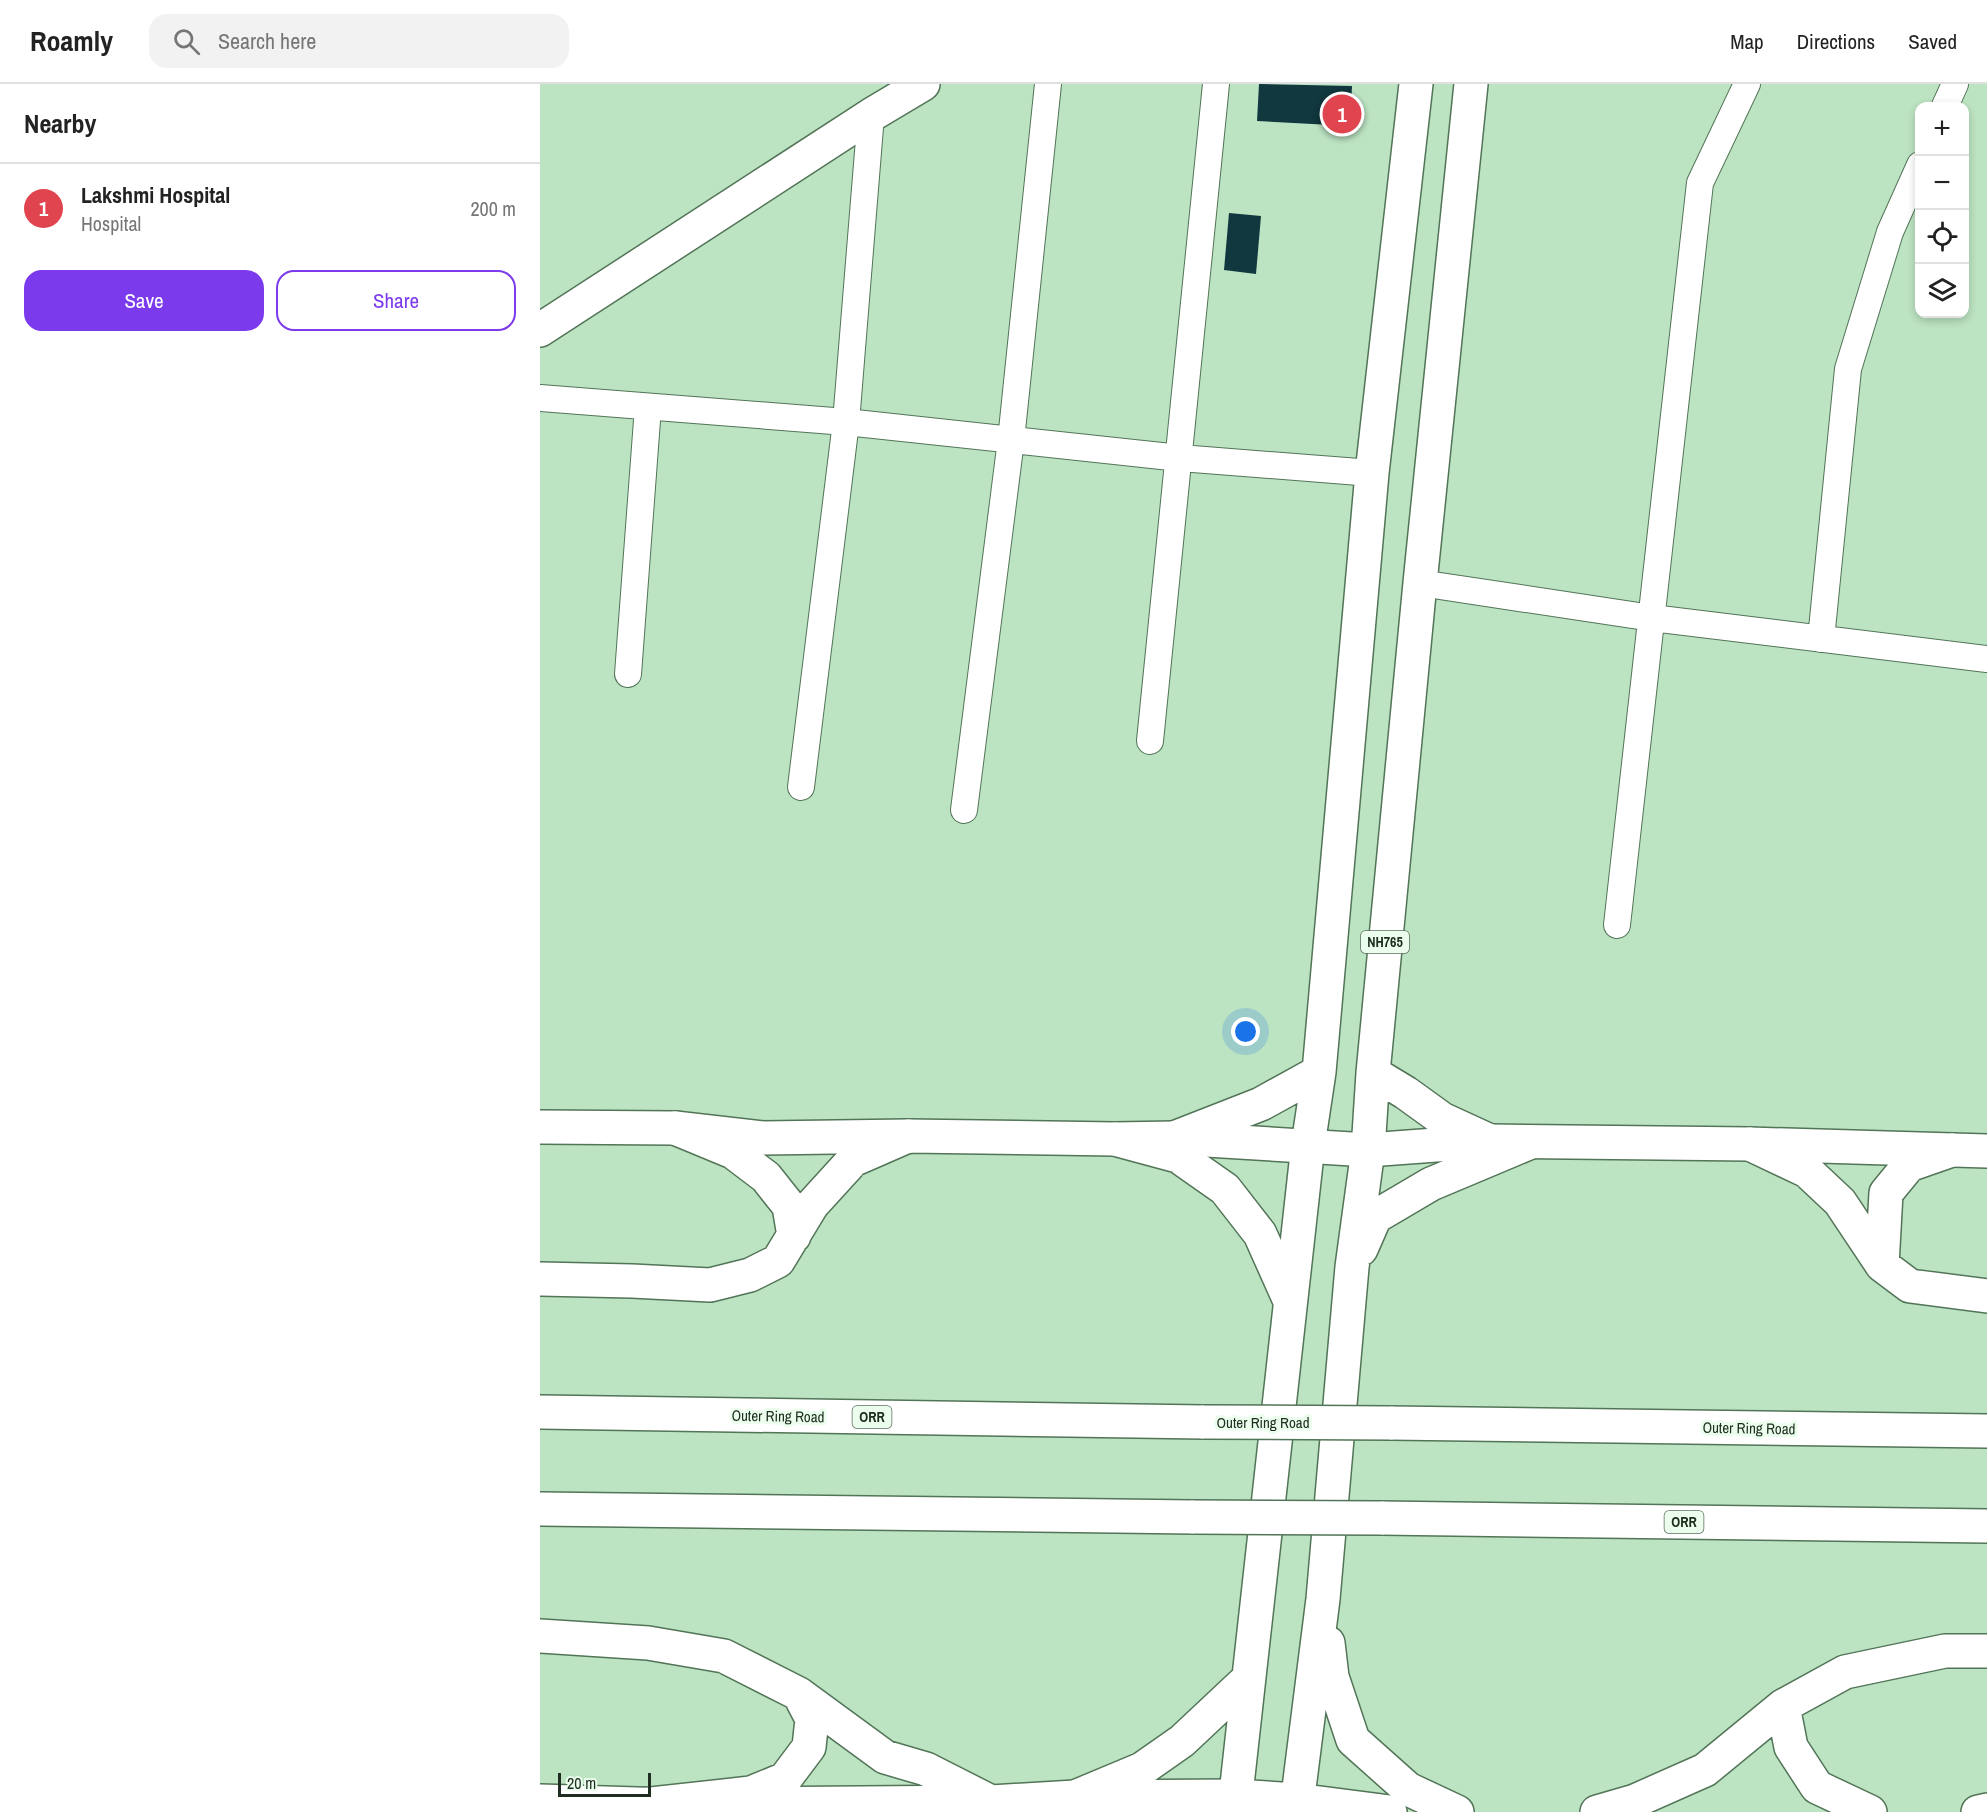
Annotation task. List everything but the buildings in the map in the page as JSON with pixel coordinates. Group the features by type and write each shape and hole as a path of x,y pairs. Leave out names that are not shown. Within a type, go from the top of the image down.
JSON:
{"main road":[{"path":"540,330 870,115 923,84"},
{"path":"1234,1804 1308,1145 1319,1072 1372,473 1416,84"},
{"name":"NH765","path":"1296,1806 1323,1599 1352,1267 1368,1150 1373,1073 1420,583 1471,84"},
{"path":"1174,1138 1261,1104 1319,1072"},
{"path":"1373,1073 1442,1119 1490,1141"},
{"path":"540,1127 675,1128 763,1138 908,1136 1174,1138 1368,1150 1490,1141 1750,1144 1987,1151"},
{"path":"675,1128 733,1152 766,1177 789,1206 794,1236"},
{"path":"540,1279 710,1285 750,1275 778,1262 812,1204 853,1160 908,1136"},
{"path":"1115,1139 1178,1156 1225,1189 1260,1233 1290,1303"},
{"path":"1352,1267 1375,1217 1431,1184 1531,1142"},
{"path":"1750,1144 1807,1171 1840,1202 1882,1264 1910,1286 1987,1296"},
{"path":"1882,1264 1886,1193 1909,1165 1952,1150"},
{"name":"Outer Ring Road","path":"540,1412 1987,1431"},
{"name":"ORR","path":"540,1509 1987,1526"},
{"path":"1323,1599 1332,1677 1353,1740 1408,1789 1457,1812"},
{"path":"540,1636 648,1643 724,1656 800,1694 885,1757 926,1769 991,1802"},
{"path":"1597,1812 1635,1801 1705,1770 1783,1706 1845,1672 1945,1651 1987,1651"},
{"path":"1075,1797 1142,1769 1182,1741 1248,1679"},
{"path":"642,1805 751,1793 785,1779 809,1747 812,1719 800,1694"},
{"path":"1783,1706 1791,1747 1816,1787 1870,1812"},
{"path":"1075,1797 1111,1812"},
{"path":"540,1801 642,1805 991,1802 1075,1797 1390,1812"},
{"path":"1978,1812 1987,1810"}],"street":[{"path":"964,810 1011,440 1048,84"},
{"path":"1150,741 1216,84"},
{"path":"1617,925 1700,183 1747,84"},
{"path":"1947,102 1955,84"},
{"path":"801,787 846,422 870,115"},
{"path":"1821,639 1848,369 1890,232 1915,176"},
{"path":"540,399 846,422 1180,458 1372,473"},
{"path":"628,674 648,407"},
{"path":"1420,583 1652,618 1987,659"}],"place":[{"name":"Lakshmi Hospital","path":"1342,114"}]}
